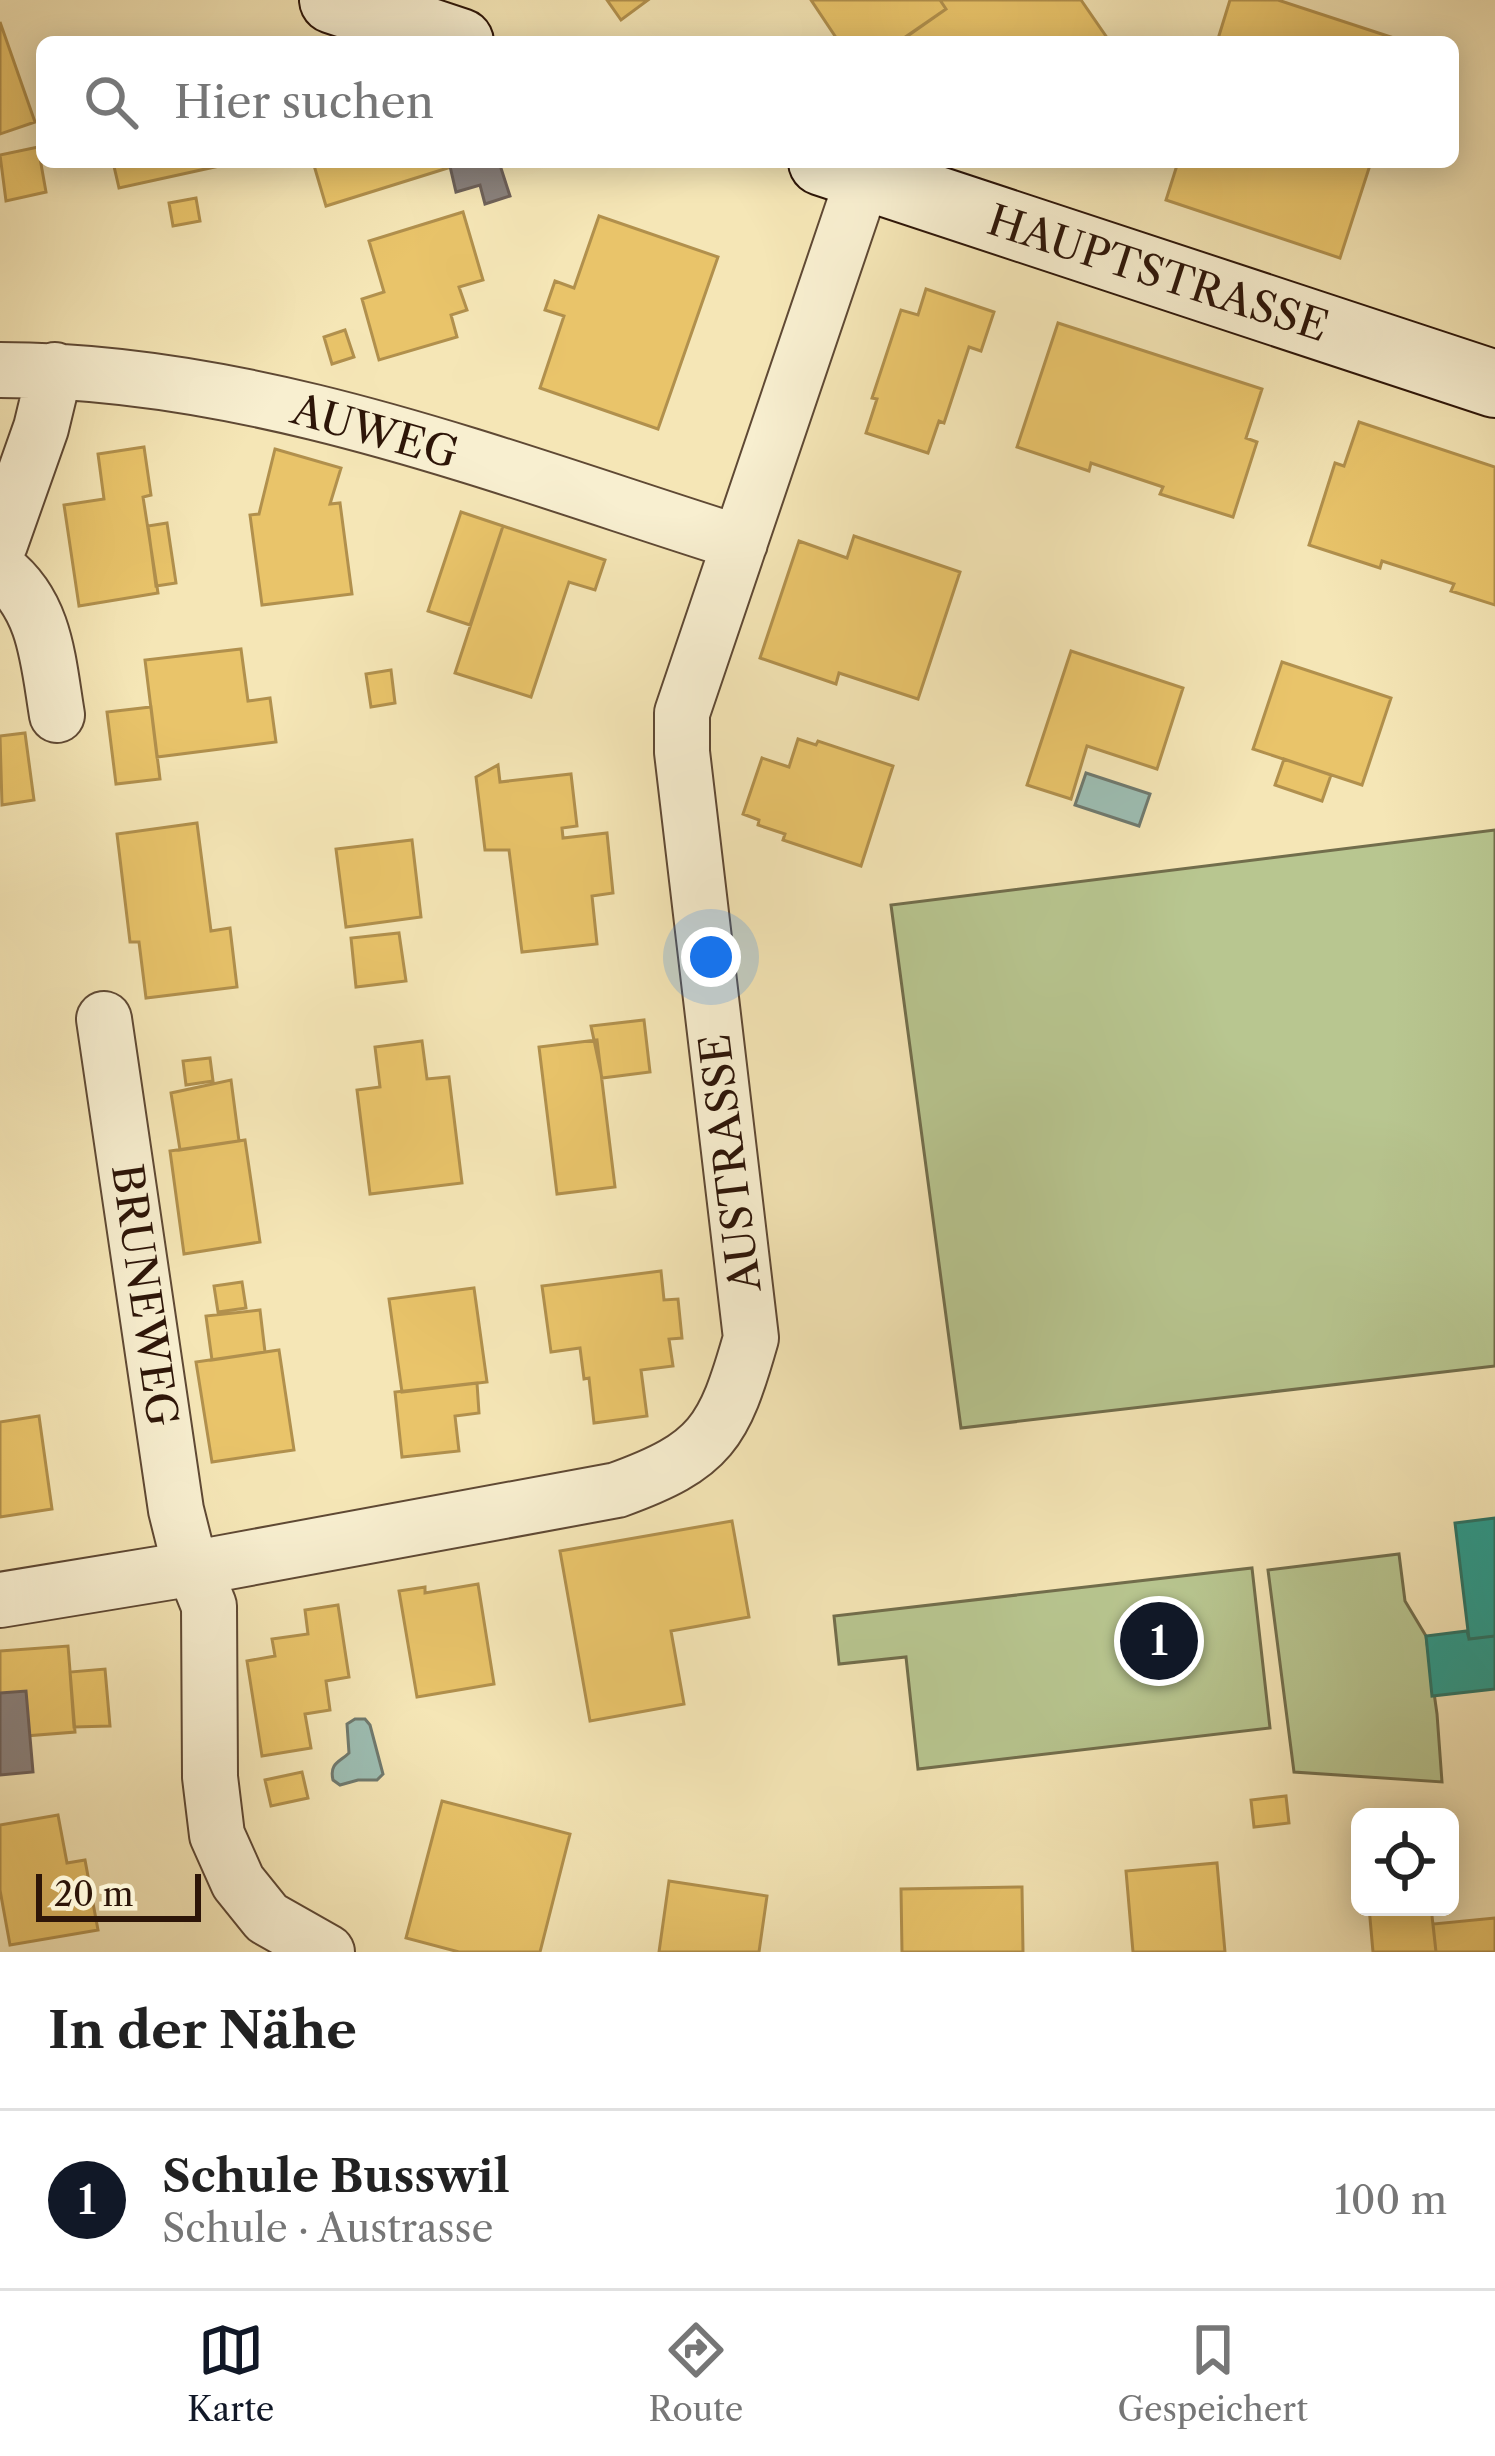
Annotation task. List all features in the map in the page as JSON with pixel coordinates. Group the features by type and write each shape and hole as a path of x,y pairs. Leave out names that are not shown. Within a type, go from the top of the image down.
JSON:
{"street":[{"path":"333,0 442,36"},
{"name":"HAUPTSTRASSE","path":"843,169 1495,384"},
{"name":"AUSTRASSE","path":"0,1600 617,1490 669,1471 710,1439 736,1391 751,1338 682,733 690,681 740,543 843,169"},
{"name":"AUWEG","path":"0,370 55,370 143,380 315,412 740,543"},
{"path":"0,544 41,428 55,370"},
{"path":"0,570 18,584 40,621 57,715"},
{"name":"BRUNEWEG","path":"104,1018 176,1510 209,1606 210,1777 217,1835 238,1882 267,1918 327,1952"}],"green space":[{"path":"1495,830 1495,1366 961,1428 891,905"},
{"path":"1399,1554 1405,1601 1426,1636 1442,1782 1294,1772 1268,1570"},
{"path":"1252,1568 1270,1728 918,1769 906,1657 839,1664 834,1616"}],"water":[{"path":"1086,773 1150,794 1139,826 1075,805"},
{"path":"365,1719 370,1725 383,1774 377,1780 340,1785 333,1780 333,1770 349,1753 347,1724"}],"building: Wohnen":[{"path":"607,0 648,0 621,20"},
{"path":"811,0 940,0 946,9 907,36 835,36"},
{"path":"940,0 1081,0 1106,36 910,36 946,9"},
{"path":"1230,0 1278,0 1388,36 1219,36"},
{"path":"0,22 35,122 0,134"},
{"path":"36,147 36,168 42,168 46,192 6,201 0,155"},
{"path":"114,168 210,168 119,188"},
{"path":"315,168 448,168 326,206"},
{"path":"1176,168 1369,168 1340,258 1166,200"},
{"path":"196,198 200,221 173,226 169,203"},
{"path":"463,212 483,280 459,287 467,310 451,315 457,337 379,360 362,299 384,292 369,241"},
{"path":"599,216 718,257 658,429 540,388 564,316 545,310 555,281 574,288"},
{"path":"926,289 994,312 981,351 969,347 944,423 939,421 928,453 866,433 877,399 872,398 901,310 918,315"},
{"path":"1058,323 1262,389 1246,438 1257,442 1233,517 1160,494 1163,487 1091,463 1089,471 1017,447"},
{"path":"345,330 354,357 332,364 324,337"},
{"path":"1359,422 1495,467 1495,605 1451,591 1454,584 1382,561 1380,568 1309,545 1335,463 1344,466"},
{"path":"144,447 151,495 143,497 158,593 79,606 64,505 104,499 98,454"},
{"path":"275,449 341,468 330,504 340,503 352,594 262,605 250,515 259,514"},
{"path":"461,512 503,526 470,625 428,611"},
{"path":"167,523 176,583 156,586 148,526"},
{"path":"503,526 605,560 595,590 569,582 531,697 455,673"},
{"path":"854,536 960,572 918,699 839,673 836,684 760,658 799,541 847,558"},
{"path":"241,649 248,701 270,698 276,742 157,757 145,660"},
{"path":"1071,651 1183,688 1157,769 1087,746 1071,799 1027,785"},
{"path":"1282,662 1391,698 1362,785 1253,749"},
{"path":"391,670 395,703 371,707 366,674"},
{"path":"151,707 160,779 116,784 107,712"},
{"path":"25,733 34,800 2,805 0,736"},
{"path":"798,739 893,766 861,866 783,840 785,834 743,814 762,758 789,767"},
{"path":"1284,759 1331,775 1322,801 1275,785"},
{"path":"498,765 500,782 571,774 577,826 562,828 563,838 607,833 613,893 592,896 597,944 522,952 509,850 485,850 476,777"},
{"path":"197,823 211,931 230,928 237,987 146,998 139,942 130,942 117,834"},
{"path":"412,840 421,917 346,927 336,849"},
{"path":"399,933 406,981 356,987 351,938"},
{"path":"644,1020 650,1072 602,1078 591,1026"},
{"path":"597,1040 615,1187 557,1194 539,1047"},
{"path":"422,1041 427,1079 449,1077 462,1183 370,1194 357,1090 380,1087 375,1047"},
{"path":"210,1058 213,1081 186,1085 183,1061"},
{"path":"231,1080 239,1141 180,1150 171,1093"},
{"path":"245,1140 260,1242 184,1254 170,1151"},
{"path":"661,1271 664,1300 678,1299 682,1338 669,1339 673,1366 641,1370 647,1416 594,1423 580,1348 551,1352 542,1286"},
{"path":"242,1282 246,1308 218,1312 214,1286"},
{"path":"474,1288 487,1382 402,1392 389,1299"},
{"path":"260,1310 265,1352 212,1360 206,1316"},
{"path":"279,1350 294,1450 212,1462 196,1362"},
{"path":"477,1383 479,1413 455,1416 459,1451 402,1457 395,1392"},
{"path":"39,1416 52,1509 0,1517 0,1422"},
{"path":"732,1521 749,1617 671,1631 684,1704 590,1721 560,1551"},
{"path":"478,1584 494,1684 417,1697 399,1591 425,1587 425,1593"},
{"path":"338,1605 349,1677 326,1681 330,1710 305,1714 311,1748 262,1756 247,1661 275,1656 272,1639 308,1634 305,1610"},
{"path":"68,1646 75,1732 0,1738 0,1651"},
{"path":"105,1669 110,1726 74,1727 70,1672"},
{"path":"302,1772 308,1798 271,1806 265,1780"},
{"path":"1286,1796 1289,1823 1254,1827 1251,1800"},
{"path":"442,1801 570,1834 540,1952 459,1952 406,1938"},
{"path":"58,1815 67,1863 85,1860 98,1930 10,1945 0,1890 0,1825"},
{"path":"1217,1863 1225,1952 1133,1952 1126,1871"},
{"path":"669,1881 767,1896 759,1952 659,1952"},
{"path":"1022,1887 1023,1952 902,1952 901,1889"},
{"path":"1370,1916 1432,1916 1436,1952 1373,1952"},
{"path":"1495,1918 1495,1952 1436,1952 1433,1924"}],"building: Schulen":[{"path":"1495,1518 1495,1636 1469,1639 1455,1523"},
{"path":"1467,1631 1469,1639 1495,1636 1495,1689 1432,1696 1426,1636"}],"building: Industrie":[{"path":"450,168 501,168 510,196 485,204 480,185 456,192"},
{"path":"26,1691 33,1772 0,1775 0,1693"}],"place":[{"name":"Schule Busswil","path":"1159,1641"}]}
